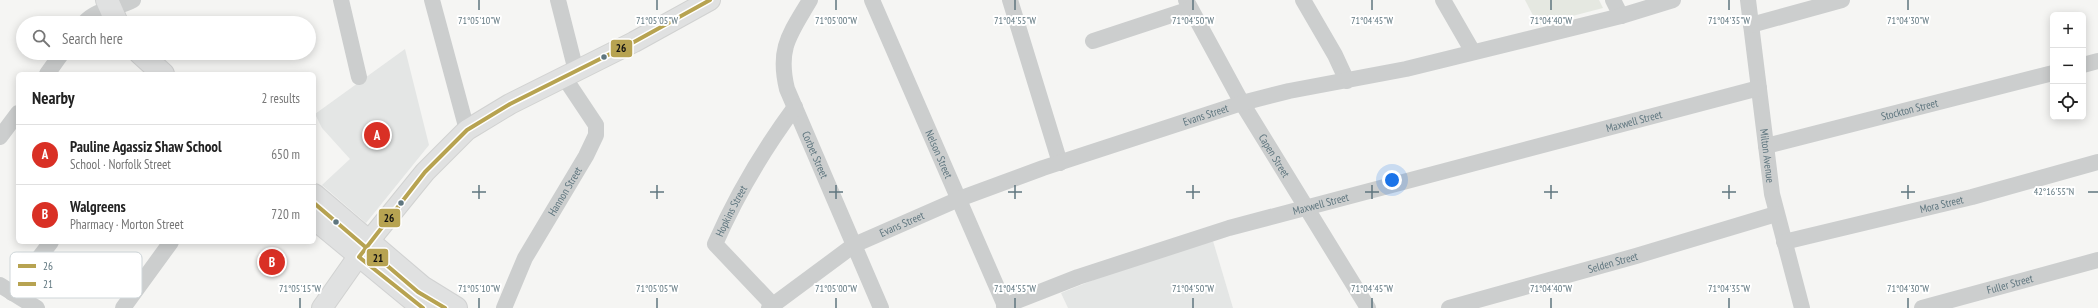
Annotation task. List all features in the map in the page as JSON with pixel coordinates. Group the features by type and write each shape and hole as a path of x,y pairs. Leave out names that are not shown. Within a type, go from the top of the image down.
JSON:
{"highway":[{"path":"148,60 161,72"},
{"path":"316,197 364,249 423,308"},
{"path":"316,219 456,308"}],"main road":[{"path":"323,307 364,249 425,172 467,130 710,0"}],"street":[{"path":"94,16 102,10 111,10 132,0"},
{"path":"341,0 359,77"},
{"path":"432,0 467,130"},
{"name":"Hannon Street","path":"504,308 525,258 578,170 596,135 596,125 570,74 558,0"},
{"name":"Corbet Street","path":"810,0 792,31 782,58 782,70 787,89 881,308"},
{"name":"Nelson Street","path":"872,0 1005,307"},
{"path":"1010,0 1060,163"},
{"path":"1303,0 1335,55 1347,81"},
{"path":"1443,0 1473,52"},
{"path":"1613,0 1621,16"},
{"name":"Evans Street","path":"771,306 854,245 959,198 1060,163 1242,103 1289,92 1406,70 1621,16 1673,0"},
{"name":"Milton Avenue","path":"1748,0 1772,194 1776,214 1802,308"},
{"path":"1751,25 1842,0"},
{"path":"1093,41 1188,4"},
{"name":"Capen Street","path":"1188,4 1242,103 1308,207 1368,308"},
{"path":"48,72 57,60"},
{"path":"2086,64 2098,61"},
{"name":"Stockton Street","path":"1766,146 2050,73"},
{"name":"Maxwell Street","path":"1005,307 1078,277 1155,251 1308,207 1758,88"},
{"name":"Hopkins Street","path":"771,306 715,244 742,190 773,137 795,107"},
{"path":"0,137 16,116"},
{"name":"Mora Street","path":"1784,242 1972,197 2098,162"},
{"name":"Selden Street","path":"1449,308 1636,256 1776,214"},
{"path":"41,252 49,244"},
{"path":"142,281 169,244"},
{"name":"Fuller Street","path":"1922,308 2098,260"},
{"path":"21,298 37,308"},
{"path":"123,308 130,298"}],"shaded area":[{"path":"1525,0 1599,0 1603,8 1538,25"},
{"path":"405,49 429,145 366,223 322,185 350,159 322,128 316,113"},
{"path":"1213,241 1233,308 1068,308 1061,293 1118,270"}],"transit line":[{"name":"26","path":"423,308 359,257 425,172 467,130 510,104 634,42 710,0"},
{"name":"21","path":"316,205 418,292 445,308"}],"place":[{"name":"Pauline Agassiz Shaw School","path":"377,135"},
{"name":"Walgreens","path":"272,262"}]}
